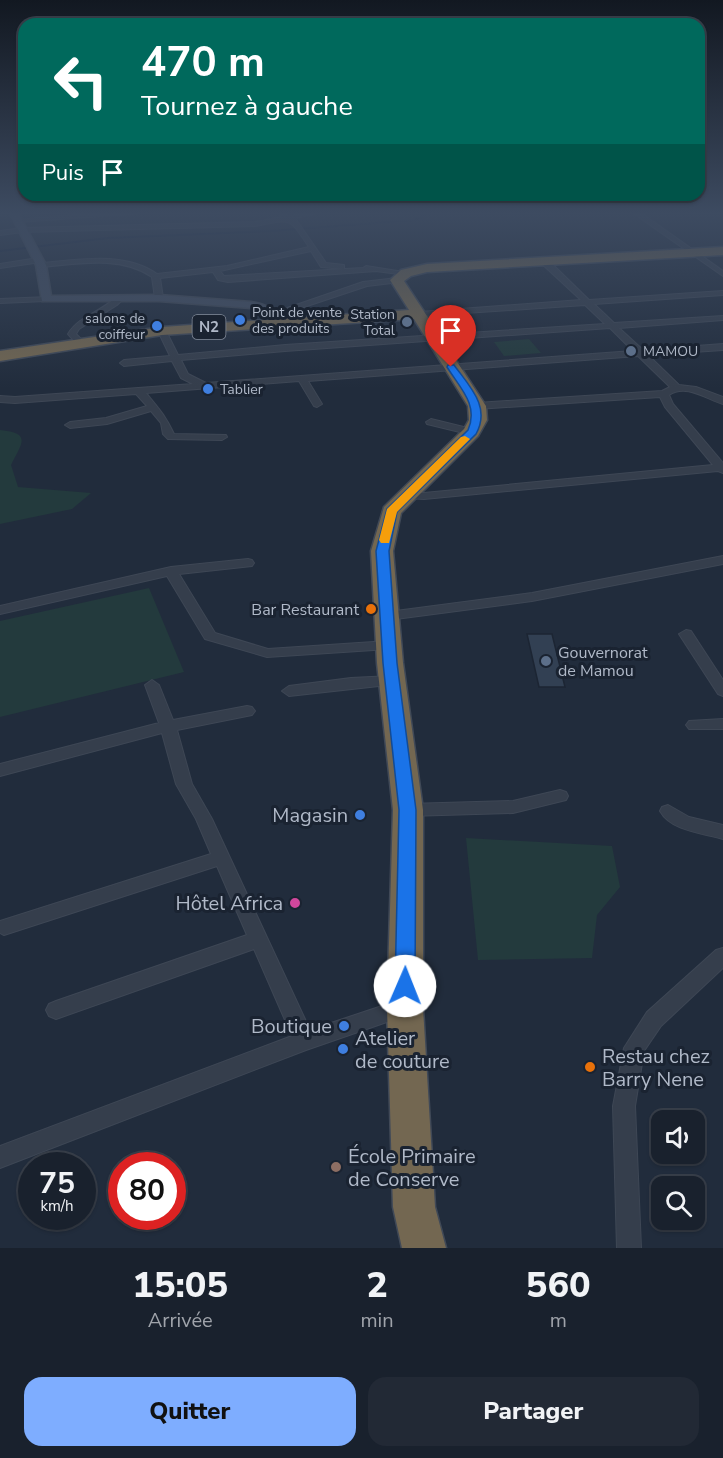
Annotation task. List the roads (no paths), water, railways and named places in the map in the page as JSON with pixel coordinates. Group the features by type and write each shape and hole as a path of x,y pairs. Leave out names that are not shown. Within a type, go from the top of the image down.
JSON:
{"highway":[{"path":"418,271 401,277 451,367 474,419 391,511 382,551 392,681 408,810 405,1008 414,1207 424,1248"},
{"name":"N2","path":"0,356 80,342 272,319 420,314"}],"street":[{"path":"40,271 46,299"},
{"path":"150,271 156,276 203,271"},
{"path":"216,271 221,278 228,280 355,271"},
{"path":"378,271 401,277"},
{"path":"555,271 677,388"},
{"path":"156,276 159,298"},
{"path":"0,301 159,298 258,306 272,319 366,284 401,277"},
{"path":"420,314 723,293"},
{"path":"80,342 72,334 74,329 82,322 114,305 120,298"},
{"path":"124,363 174,357 723,318"},
{"path":"162,331 184,376 205,386"},
{"path":"0,399 15,400 723,347"},
{"path":"302,378 318,404"},
{"path":"431,422 474,419 664,394 677,388 700,391 723,389"},
{"path":"139,391 155,407 166,423 168,434 172,437 222,437"},
{"path":"700,391 723,401"},
{"path":"664,394 668,405 722,468"},
{"path":"70,425 107,421 155,407"},
{"path":"405,495 424,496 722,468"},
{"path":"388,616 532,597 723,560"},
{"path":"0,610 171,571 248,563"},
{"path":"171,571 210,636 267,653 389,645"},
{"path":"686,634 723,691"},
{"path":"289,691 330,685 392,681"},
{"path":"152,685 168,726 184,784 204,819 257,940 305,1041"},
{"path":"0,770 168,726 247,711"},
{"path":"694,725 723,724"},
{"path":"408,810 513,807 560,796"},
{"path":"668,812 684,822 723,832"},
{"path":"4,927 221,858"},
{"path":"56,1010 257,940"},
{"path":"628,1248 624,1106 634,1048 654,1019 723,956"},
{"path":"0,1157 305,1041 405,1008"}],"place":[{"name":"Point de vente des produits","path":"240,320"},
{"name":"Station Total","path":"407,322"},
{"name":"salons de coiffeur","path":"157,326"},
{"name":"MAMOU","path":"631,351"},
{"name":"Tablier","path":"208,389"},
{"name":"Bar Restaurant","path":"371,609"},
{"name":"Gouvernorat de Mamou","path":"546,661"},
{"name":"Magasin","path":"360,815"},
{"name":"Hôtel Africa","path":"295,903"},
{"name":"Boutique","path":"344,1026"},
{"name":"Atelier de couture","path":"343,1049"},
{"name":"Restau chez Barry Nene","path":"590,1067"},
{"name":"École Primaire de Conserve","path":"336,1167"}]}
